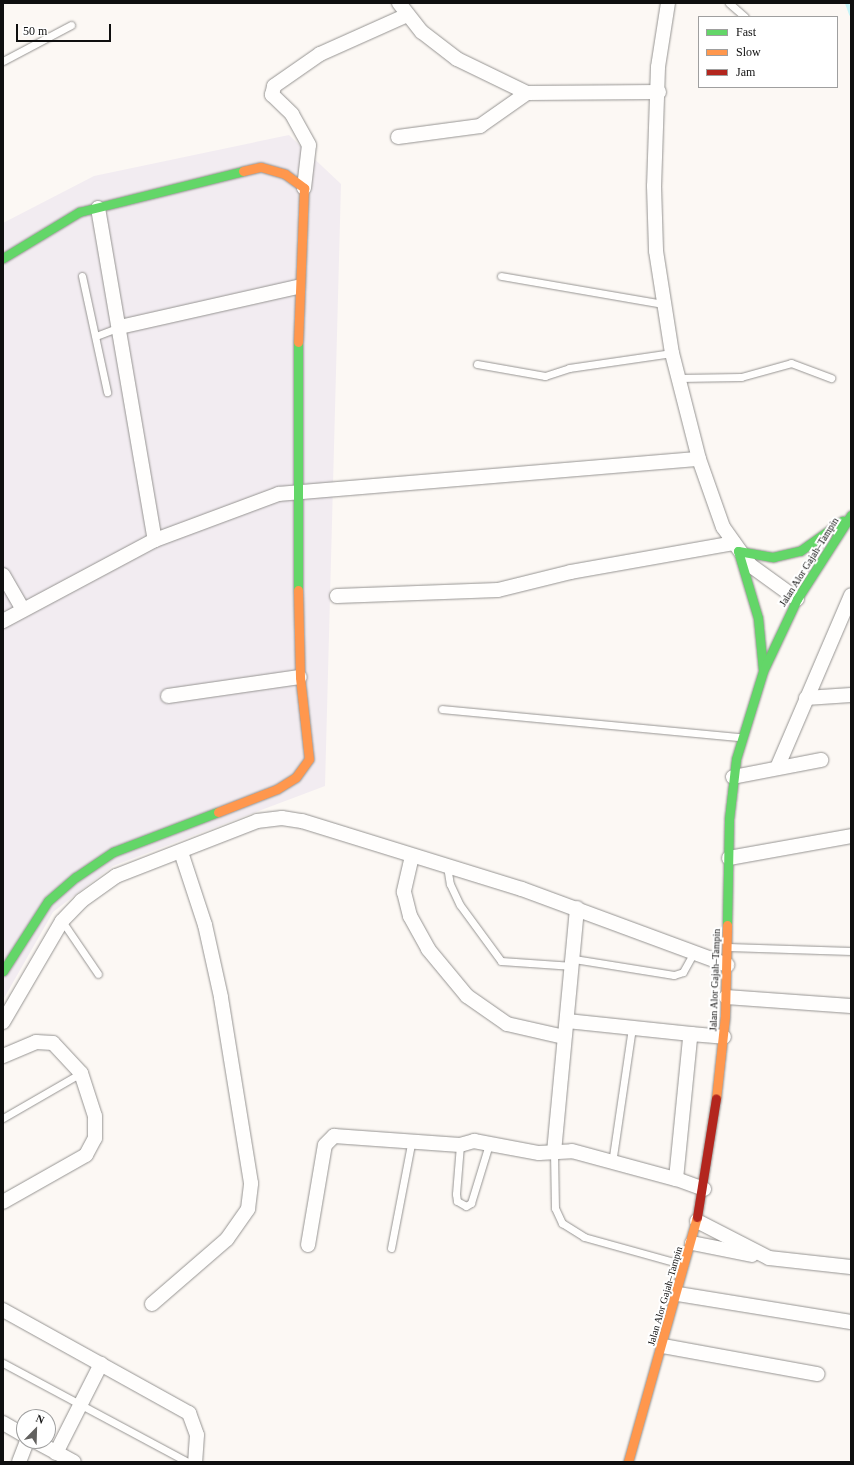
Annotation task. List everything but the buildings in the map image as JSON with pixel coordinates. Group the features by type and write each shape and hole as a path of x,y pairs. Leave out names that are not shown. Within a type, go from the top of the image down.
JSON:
{"street":[{"path":"399,3 422,32 457,59 527,93 659,92"},
{"path":"668,3 658,67 659,92 654,186 663,304 672,353 699,459 723,527 736,547 760,575 797,599"},
{"path":"3,971 48,901 113,852 277,789 296,777 309,759 300,677 298,287 304,188 309,145 292,114 272,95 274,86 320,54 407,15"},
{"path":"398,137 480,126 527,93"},
{"path":"3,258 79,212 261,167 285,174 304,188"},
{"path":"98,208 120,327 155,540"},
{"path":"120,327 298,287"},
{"path":"3,621 155,540 279,494 699,459"},
{"path":"337,596 498,590 570,572 736,547 773,557 800,550 851,515"},
{"name":"Jalan Alor Gajah–Tampin","path":"628,1462 678,1294 692,1243 704,1189 724,1037 733,777 742,737 763,672 797,599 851,515"},
{"path":"736,547 758,618 763,672"},
{"path":"3,576 23,609"},
{"path":"777,768 851,595"},
{"path":"168,696 300,677"},
{"path":"806,698 851,695"},
{"path":"733,777 821,760"},
{"path":"3,1022 47,944 62,921 80,900 116,876 181,852 257,821 282,818 302,821 577,908 693,954 727,965"},
{"path":"729,858 851,836"},
{"path":"152,1304 227,1239 248,1210 251,1183 221,997 205,926 181,852"},
{"path":"412,856 404,892 410,916 428,949 467,996 507,1024 564,1037"},
{"path":"554,1152 564,1037 574,962 577,908"},
{"path":"29,930 47,944"},
{"path":"726,997 851,1006"},
{"path":"567,1021 724,1037"},
{"path":"676,1179 691,1034"},
{"path":"3,1056 36,1042 53,1043 81,1073 95,1116 95,1138 86,1155 3,1202"},
{"path":"308,1245 328,1138 411,1144 460,1145 474,1141 554,1152 572,1151 676,1179 704,1189"},
{"path":"697,1221 769,1258"},
{"path":"692,1243 769,1258 851,1267"},
{"path":"678,1294 851,1322"},
{"path":"3,1310 189,1414 197,1435 195,1462"},
{"path":"663,1346 817,1374"},
{"path":"49,1449 67,1459 80,1405 101,1364"},
{"path":"3,1423 16,1430"},
{"path":"19,1462 24,1449"}],"lane":[{"path":"729,3 744,16"},
{"path":"3,61 71,25"},
{"path":"82,276 108,392"},
{"path":"501,276 663,304"},
{"path":"96,336 120,327"},
{"path":"477,364 545,376 569,368 672,353"},
{"path":"679,378 741,377 791,363 830,378"},
{"path":"442,710 742,737"},
{"path":"447,866 450,884 460,905 501,960 574,962 674,975 683,972 693,954"},
{"path":"62,921 98,974"},
{"path":"728,947 851,951"},
{"path":"612,1163 632,1028"},
{"path":"3,1118 81,1073"},
{"path":"391,1248 411,1144"},
{"path":"460,1145 456,1194 457,1201 466,1206 471,1203 489,1144"},
{"path":"554,1152 555,1208 562,1223 584,1237 686,1265"},
{"path":"3,1363 188,1462"}],"shaded area":[{"path":"289,135 341,184 325,786 113,866 53,912 3,1000 3,223 94,176"}],"waterway":[{"path":"847,3 851,14"}],"traffic: fast":[{"path":"3,258 79,212 243,171"},
{"path":"298,342 298,590"},
{"path":"727,925 729,819 736,759 763,671 797,599 851,515"},
{"path":"763,670 758,618 738,551 773,557 800,551 842,521"},
{"path":"3,971 48,901 76,877 113,852 218,812"}],"traffic: slow":[{"path":"243,171 261,167 285,174 304,188 298,342"},
{"path":"218,812 277,789 296,777 309,759 300,677 298,590"},
{"path":"716,1099 725,1016 727,925"},
{"path":"628,1462 697,1217"}],"traffic: jam":[{"path":"697,1217 716,1099"}]}
